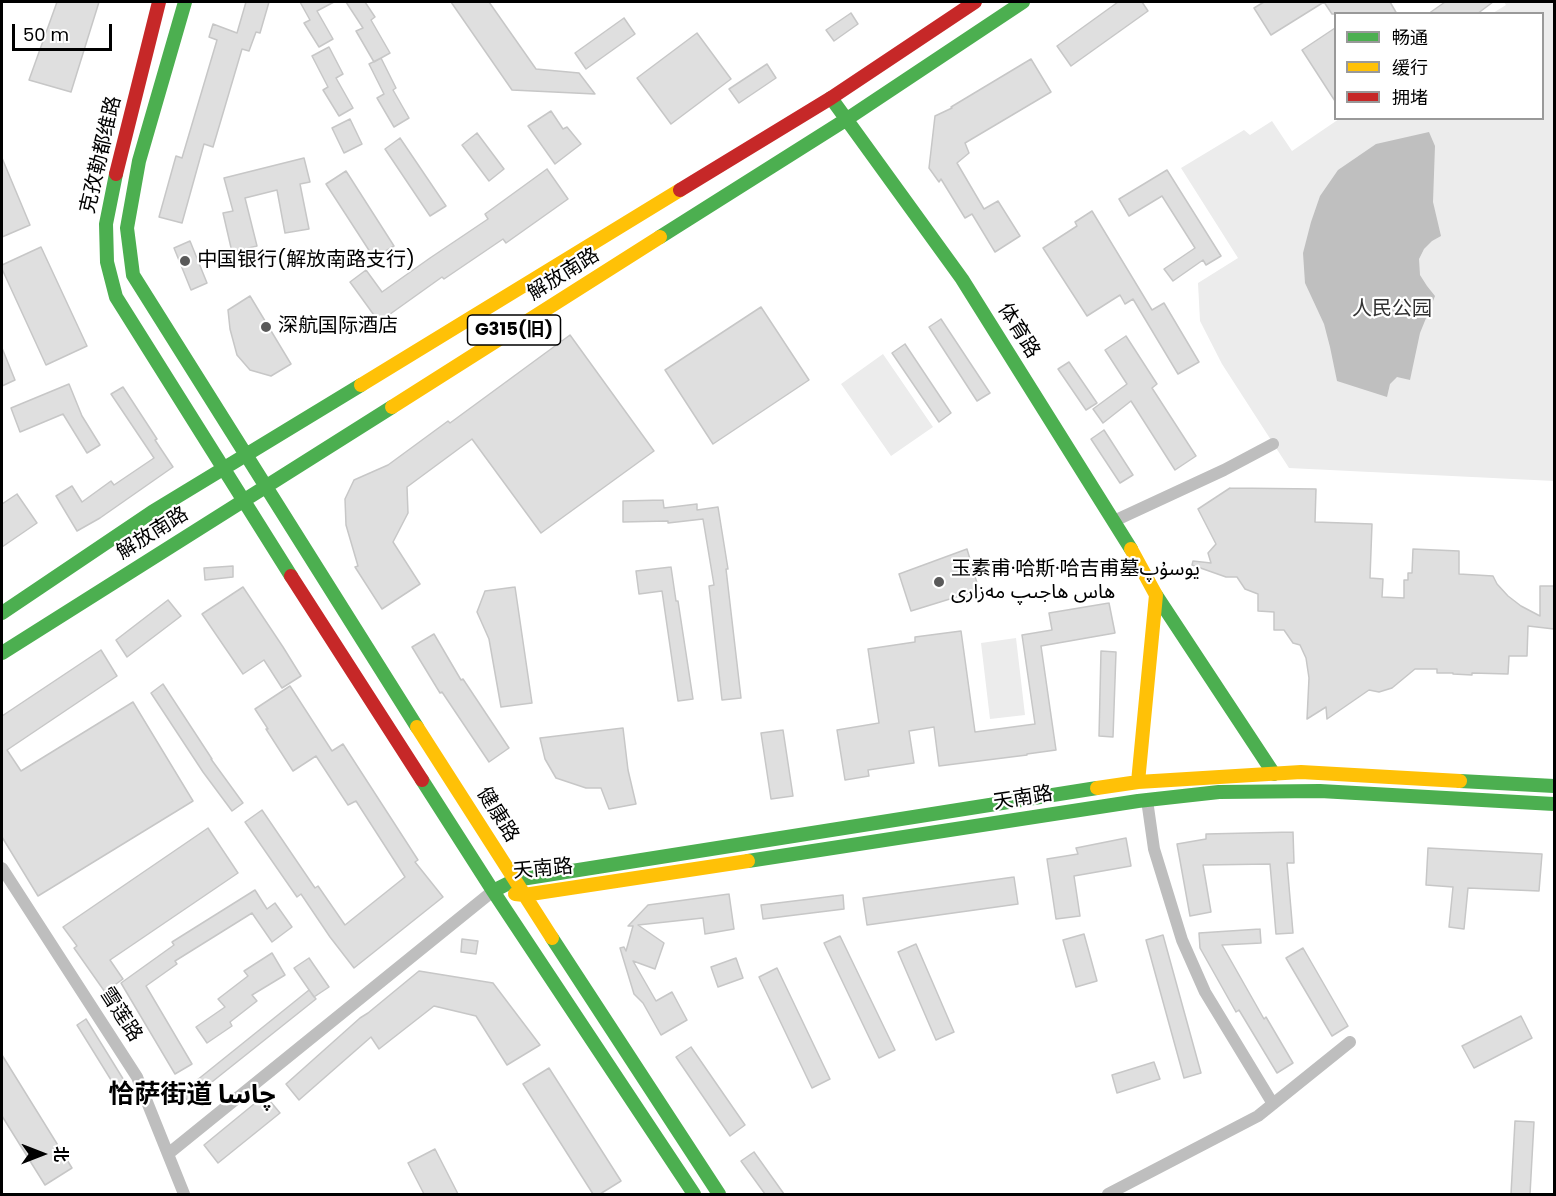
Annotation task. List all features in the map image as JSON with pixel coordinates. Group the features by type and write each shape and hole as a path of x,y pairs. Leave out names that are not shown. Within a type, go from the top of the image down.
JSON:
{"main road":[{"name":"克孜勒都维路","path":"159,2 111,193 106,224 107,262 116,297 224,468"},
{"name":"克孜勒都维路","path":"185,2 140,161 127,228 128,240 133,275 245,455"},
{"name":"解放南路","path":"2,613 152,512 831,98 975,2"},
{"name":"解放南路","path":"2,653 847,119 1023,2"},
{"name":"体育路","path":"831,98 962,279 1132,550 1156,595 1274,774"},
{"name":"健康路","path":"245,455 524,895 719,1194"},
{"path":"224,468 493,891 694,1194"},
{"path":"1138,782 1156,595"},
{"name":"天南路","path":"493,891 515,880 1138,782 1301,772 1554,786"},
{"name":"天南路","path":"493,891 524,895 1147,800 1219,792 1320,791 1554,804"}],"street":[{"path":"1114,521 1224,470 1273,444"},
{"path":"1147,800 1154,849 1182,940 1205,992 1273,1104"},
{"name":"雪莲路","path":"2,868 137,1077 184,1194"},
{"path":"168,1154 493,891"},
{"path":"1108,1194 1258,1116 1350,1041"}],"green space":[{"name":"人民公园","path":"1504,2 1554,2 1554,481 1289,468 1222,364 1200,321 1198,283 1238,258 1181,168 1244,130 1250,135 1272,121 1292,151 1338,120 1544,120 1544,12 1495,12 1506,5"},
{"path":"883,354 933,427 891,456 841,384"},
{"path":"1016,638 1025,715 990,719 981,643"}],"shaded area":[{"path":"1429,132 1435,146 1433,202 1441,236 1424,249 1419,259 1420,275 1435,296 1420,333 1410,380 1397,377 1390,384 1387,397 1337,381 1324,324 1305,283 1303,253 1320,196 1338,170 1376,144"}],"building":[{"path":"57,2 99,2 71,92 29,80"},
{"path":"246,2 269,2 260,33 256,32 249,51 242,49 213,147 204,144 182,223 159,217 176,156 182,158 217,40 209,37 213,24 237,33"},
{"path":"300,2 334,2 317,11 333,39 319,47 304,23 310,20"},
{"path":"346,2 365,2 375,17 371,20 390,53 374,62 356,31 363,28"},
{"path":"451,2 489,2 536,69 579,73 595,94 512,90"},
{"path":"1118,2 1142,2 1148,11 1071,66 1057,46"},
{"path":"1264,2 1324,2 1271,35 1254,8"},
{"path":"1324,2 1390,2 1396,12 1334,12 1332,14"},
{"path":"1445,2 1493,2 1480,12 1431,12"},
{"path":"851,13 858,24 834,41 826,30"},
{"path":"624,18 635,34 586,69 575,53"},
{"path":"1334,29 1334,99 1302,50"},
{"path":"697,33 731,79 671,124 637,78"},
{"path":"329,47 343,74 336,78 353,108 339,116 323,90 328,87 312,56"},
{"path":"381,58 396,88 393,90 409,118 394,127 377,98 384,94 369,64"},
{"path":"1031,59 1051,92 965,143 969,153 957,163 984,209 998,201 1020,236 995,252 972,214 965,218 941,179 939,182 929,168 935,116 952,108"},
{"path":"767,64 776,78 739,103 729,89"},
{"path":"551,111 563,129 567,127 581,144 555,164 528,126"},
{"path":"350,119 362,144 344,153 332,128"},
{"path":"477,133 504,169 489,181 462,145"},
{"path":"400,138 446,206 430,216 385,149"},
{"path":"2,158 30,225 2,237"},
{"path":"304,158 310,182 300,184 309,229 285,233 277,190 245,198 257,246 232,252 223,213 233,211 224,178"},
{"path":"547,169 568,199 506,243 503,239 444,279 442,277 379,322 350,282 366,270 382,292 488,219 485,214"},
{"path":"1167,170 1221,256 1206,265 1203,260 1173,281 1164,269 1195,248 1162,196 1129,216 1119,199"},
{"path":"346,171 394,246 374,258 326,184"},
{"path":"1092,211 1152,310 1164,303 1199,362 1178,374 1133,299 1125,304 1120,295 1087,316 1043,248 1077,226 1075,222"},
{"path":"190,241 207,283 191,290 174,248"},
{"path":"41,247 87,346 46,365 2,269 2,265"},
{"path":"250,296 291,364 271,376 250,370 237,355 230,329 228,310"},
{"path":"761,307 809,380 713,444 665,370"},
{"path":"941,319 990,393 977,401 929,327"},
{"path":"570,335 654,451 541,533 472,439 407,487 408,513 393,542 420,584 382,609 355,567 358,566 346,525 345,499 354,480 388,465 448,421 450,423"},
{"path":"1126,336 1157,384 1152,388 1196,456 1175,470 1131,401 1103,423 1093,409 1127,384 1105,350"},
{"path":"905,344 951,413 939,422 892,353"},
{"path":"2,348 15,380 2,386"},
{"path":"1069,362 1097,403 1086,410 1058,369"},
{"path":"69,384 82,416 100,445 87,453 63,414 20,432 11,408"},
{"path":"123,387 173,467 100,518 77,531 56,496 72,486 82,502 111,481 114,485 154,458 111,394"},
{"path":"1104,430 1133,475 1120,483 1091,439"},
{"path":"1230,488 1316,489 1315,522 1372,524 1370,578 1383,579 1382,597 1404,598 1404,580 1408,580 1408,573 1412,573 1413,549 1459,551 1459,574 1493,576 1508,596 1540,616 1540,586 1554,586 1554,629 1528,626 1527,656 1509,656 1508,674 1453,674 1437,673 1437,669 1415,669 1392,688 1379,692 1369,690 1327,719 1326,707 1307,719 1309,678 1306,658 1300,645 1293,643 1284,630 1274,630 1274,612 1258,611 1258,594 1245,589 1237,577 1226,577 1192,565 1193,561 1211,563 1208,553 1216,544 1198,509"},
{"path":"17,494 37,523 2,547 2,504"},
{"path":"663,500 664,508 697,504 697,510 718,507 728,569 726,569 741,698 722,700 709,586 714,585 703,519 668,523 668,521 623,522 623,501"},
{"name":"玉素甫·哈斯·哈吉甫墓يوسۇپ ھاس ھاجىپ مەزارى","path":"967,549 979,590 911,611 899,574"},
{"path":"233,566 233,577 205,580 204,568"},
{"path":"671,567 693,699 678,701 662,591 639,594 636,571"},
{"path":"243,587 301,676 282,688 264,660 243,674 202,614"},
{"path":"515,587 532,703 501,707 489,639 477,612 485,591"},
{"path":"168,600 181,616 127,657 116,640"},
{"path":"1109,603 1115,633 1041,646 1056,750 939,766 934,727 909,731 914,763 868,770 869,776 845,780 837,730 879,723 868,649 915,642 915,637 961,631 975,732 1035,724 1022,635 1052,630 1049,613"},
{"path":"434,634 461,680 463,679 509,748 489,762 442,692 440,693 412,647"},
{"path":"101,650 117,676 7,750 21,771 133,702 193,801 38,896 2,837 2,716"},
{"path":"1101,651 1116,652 1113,737 1099,736"},
{"path":"163,684 211,759 243,803 232,811 203,772 151,693"},
{"path":"290,686 332,751 343,744 418,860 415,862 443,897 354,968 301,894 297,897 245,822 262,810 315,888 318,886 345,925 405,877 356,801 348,805 316,756 293,771 266,729 268,729 255,709"},
{"path":"623,728 628,770 636,804 609,809 601,788 586,788 556,778 545,759 540,738"},
{"path":"783,730 793,796 771,799 761,733"},
{"path":"208,828 238,873 110,960 123,979 105,992 74,948 77,946 63,927"},
{"path":"1293,832 1294,863 1287,863 1293,933 1276,934 1270,864 1203,865 1211,912 1190,916 1177,844 1206,839 1206,834"},
{"path":"1126,838 1131,866 1074,876 1080,916 1056,919 1047,859 1078,854 1076,848"},
{"path":"1428,848 1542,854 1539,891 1468,888 1464,929 1449,927 1453,887 1426,885"},
{"path":"1014,877 1018,904 867,925 863,898"},
{"path":"255,890 267,909 275,903 292,927 272,942 252,913 175,961 177,964 146,986 192,1064 175,1074 121,983 174,945 172,942"},
{"path":"729,894 734,929 705,934 703,918 638,925 664,943 655,969 633,961 656,1001 672,992 687,1020 661,1035 643,1003 634,994 620,948 624,947 626,951 633,926 628,926 648,905"},
{"path":"843,895 844,909 763,919 761,905"},
{"path":"1260,929 1261,943 1222,945 1264,1019 1266,1017 1293,1063 1277,1073 1239,1010 1236,1012 1200,948 1199,933"},
{"path":"1084,934 1097,981 1076,987 1063,940"},
{"path":"1163,935 1201,1073 1184,1078 1146,940"},
{"path":"840,936 895,1050 879,1058 824,943"},
{"path":"462,939 478,941 476,954 461,952"},
{"path":"916,944 954,1032 936,1040 898,952"},
{"path":"1303,948 1348,1026 1332,1036 1286,958"},
{"path":"272,953 285,975 252,995 257,1001 230,1022 232,1026 207,1043 196,1027 225,1007 218,999 248,976 244,971"},
{"path":"309,958 329,987 314,997 294,968"},
{"path":"736,958 743,978 718,987 711,967"},
{"path":"777,968 830,1079 812,1088 759,977"},
{"path":"419,971 493,983 540,1045 507,1065 476,1016 434,1006 379,1049 371,1037 299,1100 286,1084 360,1018"},
{"path":"309,990 316,999 188,1101 181,1093"},
{"path":"1521,1016 1532,1038 1474,1068 1462,1046"},
{"path":"86,1019 130,1090 121,1096 77,1025"},
{"path":"691,1047 745,1125 730,1136 676,1057"},
{"path":"2,1055 72,1168 45,1185 2,1116"},
{"path":"1154,1062 1160,1079 1117,1093 1112,1075"},
{"path":"549,1068 621,1181 600,1194 593,1194 523,1084"},
{"path":"265,1095 280,1113 218,1163 204,1145"},
{"path":"1515,1121 1534,1122 1530,1194 1511,1194"},
{"path":"435,1149 458,1194 424,1194 408,1163"},
{"path":"754,1152 784,1194 765,1194 741,1161"}],"traffic: fast":[{"path":"185,2 139,161 127,228 133,275 417,727"},
{"path":"660,237 847,119 1023,2"},
{"path":"831,98 962,279 1131,549"},
{"path":"116,174 106,224 107,262 116,297 291,576"},
{"path":"2,613 152,512 361,385"},
{"path":"2,653 392,407"},
{"path":"1156,595 1274,774"},
{"path":"422,780 694,1194"},
{"path":"1460,781 1554,786"},
{"path":"493,891 515,880 1097,788"},
{"path":"748,861 1138,801 1219,792 1320,791 1554,804"},
{"path":"552,938 719,1194"}],"traffic: slow":[{"path":"361,385 680,190"},
{"path":"392,407 660,237"},
{"path":"1131,549 1156,595 1138,782"},
{"path":"417,727 552,938"},
{"path":"1097,788 1138,782 1301,772 1460,781"},
{"path":"515,894 524,895 748,861"}],"traffic: jam":[{"path":"116,174 159,2"},
{"path":"680,190 831,98 975,2"},
{"path":"291,576 422,780"}],"place":[{"name":"中国银行(解放南路支行)","path":"185,261"},
{"name":"深航国际酒店","path":"266,327"},
{"name":"玉素甫·哈斯·哈吉甫墓يوسۇپ ھاس ھاجىپ مەزارى","path":"939,582"}],"district":[{"name":"恰萨街道 چاسا","path":"192,1096"}]}
